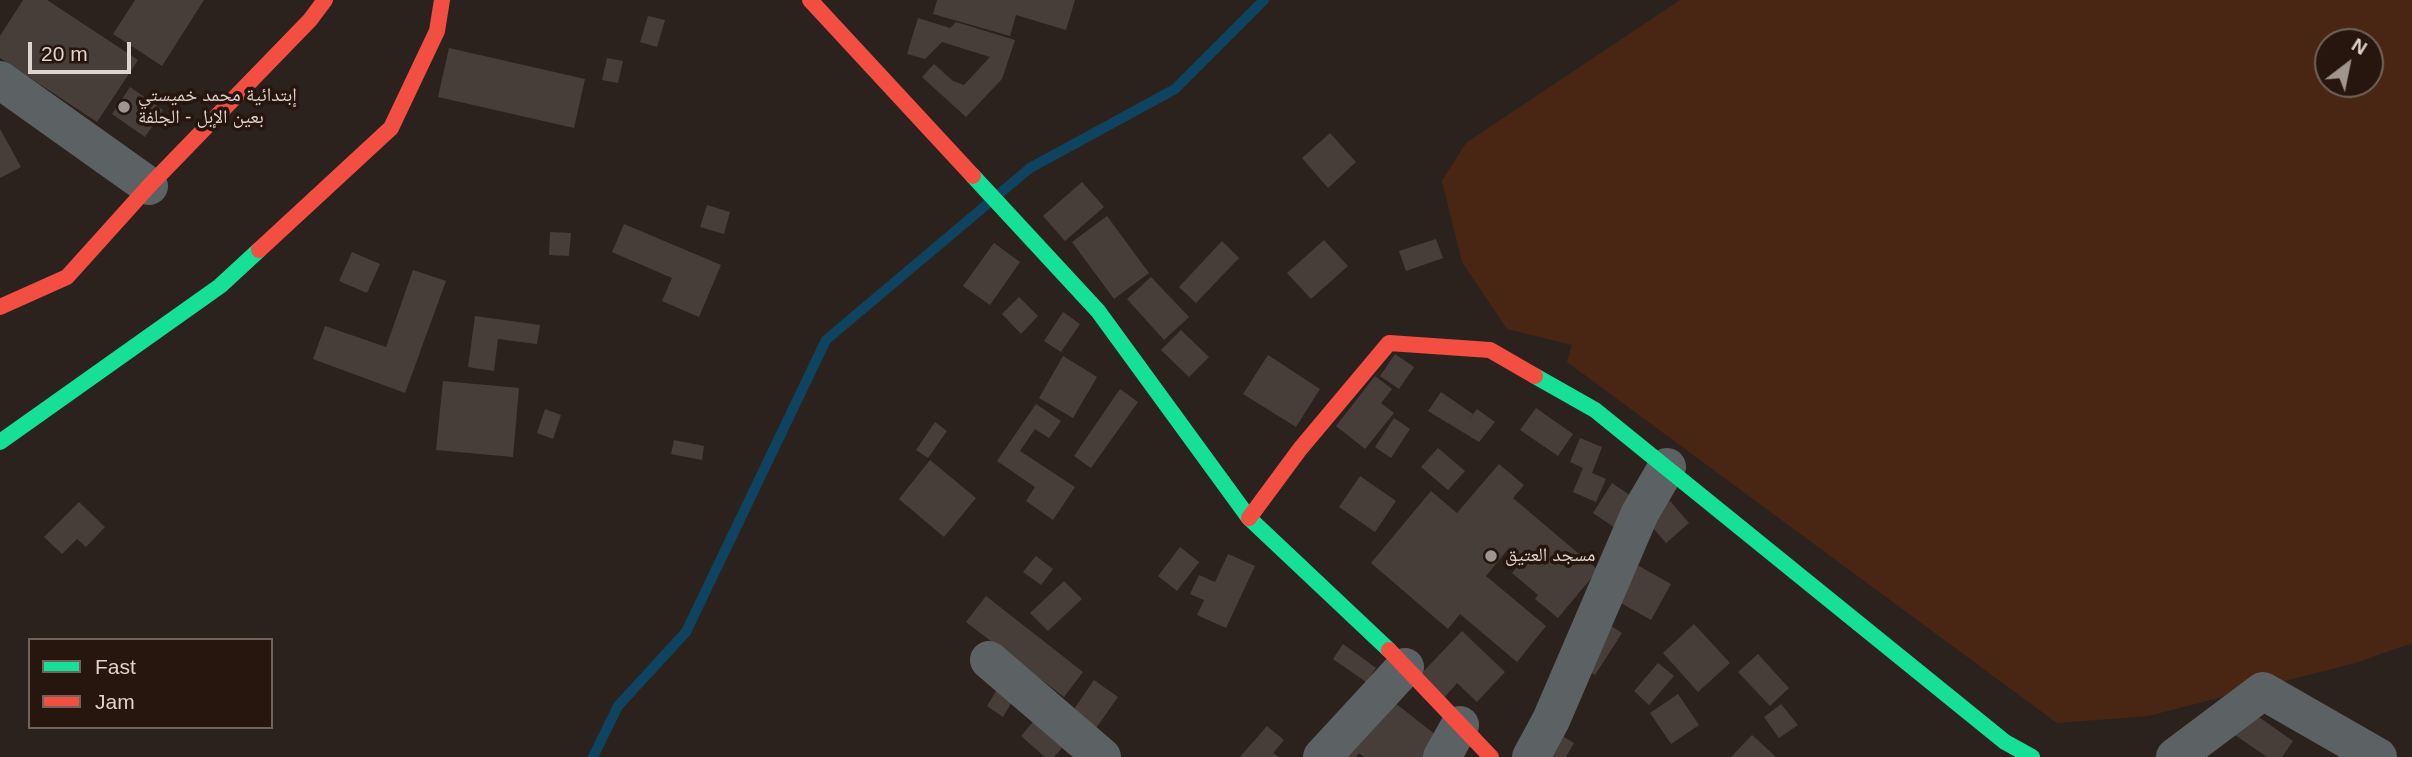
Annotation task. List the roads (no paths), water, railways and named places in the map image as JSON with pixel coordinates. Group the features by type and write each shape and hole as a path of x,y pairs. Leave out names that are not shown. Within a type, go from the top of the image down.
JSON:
{"street":[{"path":"0,307 67,277 149,186 310,20 325,0"},
{"path":"0,442 220,286 391,128 437,31 442,0"},
{"path":"810,0 944,148 1098,311 1249,518 1405,667 1451,741 1490,757"},
{"path":"0,80 149,186"},
{"path":"1249,518 1300,449 1389,343 1490,350 1595,410 2005,742 2032,757"},
{"path":"1531,757 1551,720 1640,513 1667,467"},
{"path":"989,660 1102,757"},
{"path":"1322,757 1405,667"},
{"path":"2175,757 2263,691 2378,757"}],"waterway":[{"path":"593,757 618,706 686,632 826,340 1030,168 1175,89 1264,0"}],"place":[{"name":"إبتدائية محمد خميستي بعين الإبل - الجلفة","path":"124,107"},
{"name":"مسجد العتيق","path":"1491,556"}]}
